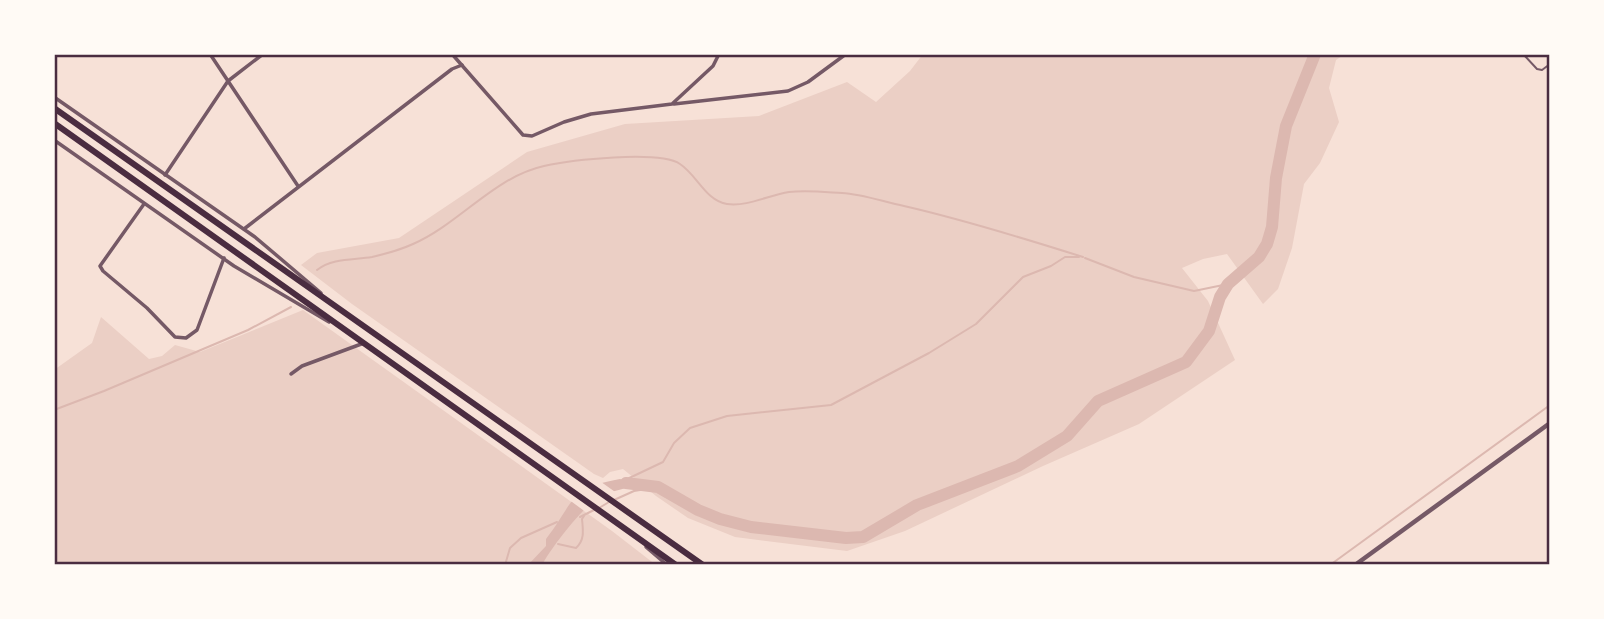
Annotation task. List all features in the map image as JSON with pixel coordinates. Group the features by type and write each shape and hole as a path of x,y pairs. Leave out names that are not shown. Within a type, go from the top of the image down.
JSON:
{"highway":[{"path":"54,108 706,565"},
{"path":"54,123 676,565"}],"street":[{"path":"210,54 298,186"},
{"path":"165,174 228,81 263,54"},
{"path":"452,54 523,135 532,136 564,121 591,114 788,91 808,82 846,54"},
{"path":"672,104 713,66 719,54"},
{"path":"244,229 452,69 462,65"},
{"path":"54,97 244,229 344,312"},
{"path":"54,140 224,258 361,342"},
{"path":"145,203 100,266 148,308 175,337 186,338 197,330 224,258"},
{"path":"291,374 302,366 361,342"},
{"path":"1355,565 1550,423"},
{"path":"620,526 667,565"}],"lane":[{"path":"1523,54 1537,69 1542,70 1550,64"}],"shaded area":[{"path":"923,54 1345,54 1336,60 1329,88 1339,122 1320,163 1304,184 1292,248 1278,289 1263,304 1227,254 1203,259 1182,268 1208,301 1235,360 1139,424 905,531 847,551 735,537 688,518 623,469 610,472 603,478 594,474 352,304 301,265 317,253 399,238 527,152 625,124 759,116 847,82 876,102 910,71"},
{"path":"303,310 656,565 54,565 54,370 92,343 101,317 149,359 162,356 175,345 200,352"},
{"path":"620,479 640,484 608,493 596,500 569,527 542,565 528,565 546,546 546,539 581,492"}],"pier":[{"path":"597,479 618,494 602,499 587,513 568,499 580,487"}],"waterway":[{"path":"626,483 658,487 698,510 751,527 846,538 863,537 917,505 1018,466 1067,436 1098,401 1186,362 1209,331 1220,297 1228,284 1259,257 1267,244 1272,227 1276,178 1286,126 1315,54"},
{"path":"317,270 336,261 372,257 413,244 446,225 493,190 526,172 573,161 614,157 654,158 680,164 707,193 727,204 742,204 795,191 865,196 949,217 1083,257"},
{"path":"623,481 663,462 674,443 690,428 727,416 831,405 929,353 976,324 1023,277 1051,266 1065,257 1079,257"},
{"path":"1085,258 1134,277 1194,291 1228,284"},
{"path":"54,410 248,330 291,307"},
{"path":"1330,565 1550,405"},
{"path":"614,500 634,491 658,487"},
{"path":"599,508 609,502"},
{"path":"580,517 594,510"},
{"path":"558,544 576,548 579,545 584,516"},
{"path":"505,565 510,548 521,538 557,522"}]}
